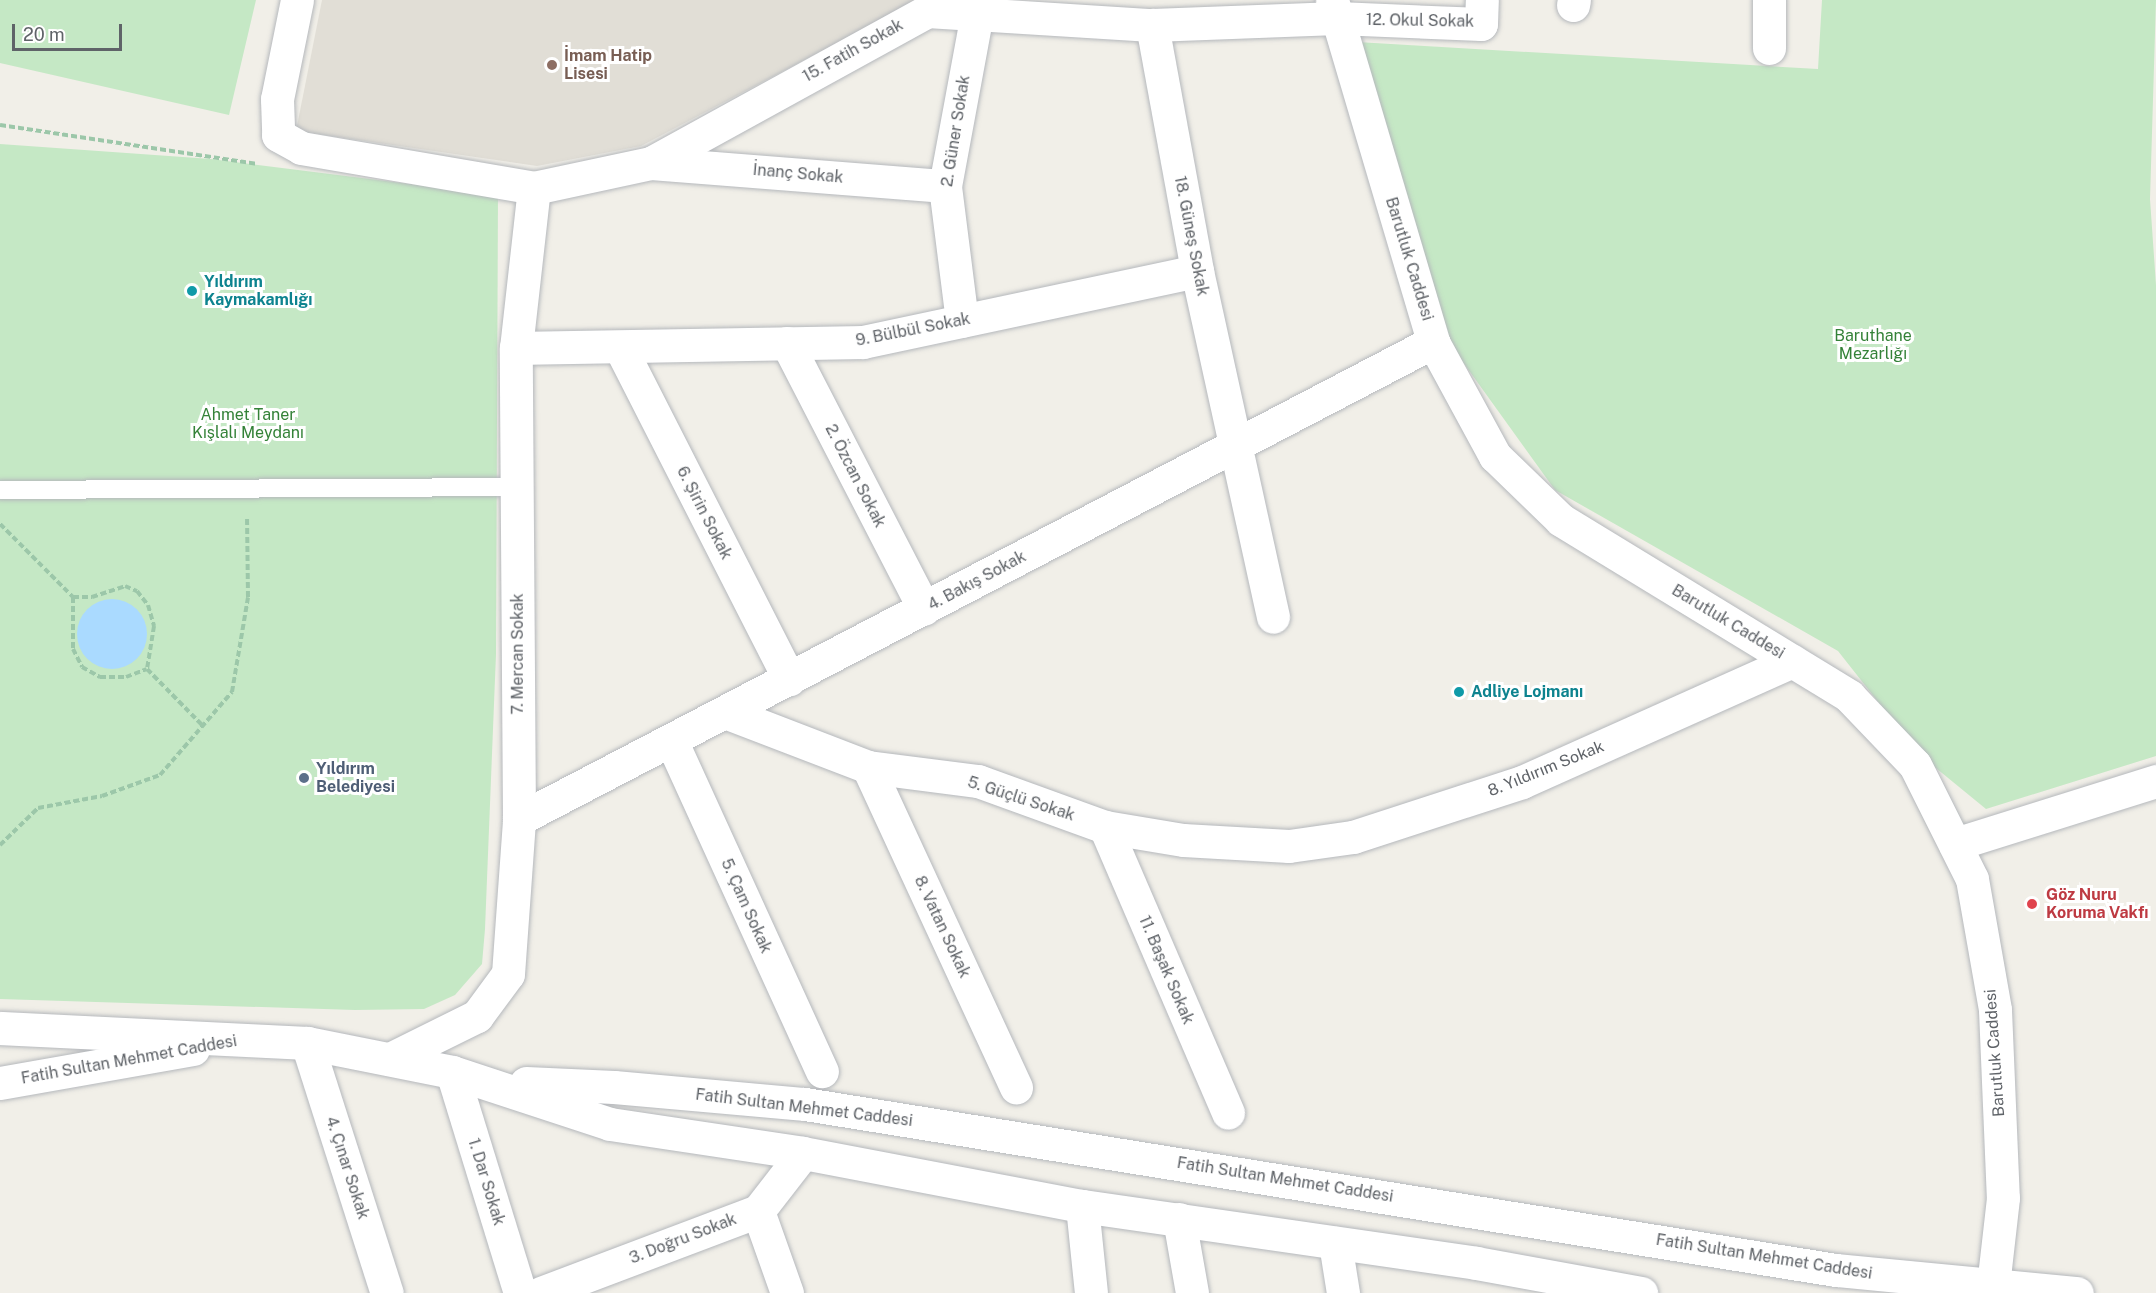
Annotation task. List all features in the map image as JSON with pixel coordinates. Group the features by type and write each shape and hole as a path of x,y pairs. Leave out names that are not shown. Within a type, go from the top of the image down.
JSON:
{"street":[{"path":"297,0 277,99 278,135 301,148 534,188"},
{"name":"12. Okul Sokak","path":"1334,9 1481,24 1482,0"},
{"path":"1769,0 1769,48"},
{"name":"15. Fatih Sokak","path":"534,188 651,163 927,10 1152,25 1334,9"},
{"name":"Barutluk Caddesi","path":"1334,9 1433,342 1495,456 1561,520 1849,696 1915,765 1972,879 1995,1010 2003,1198 1994,1286"},
{"name":"2. Güner Sokak","path":"962,321 945,186 976,13"},
{"name":"18. Güneş Sokak","path":"1152,25 1197,271 1272,617"},
{"name":"İnanç Sokak","path":"651,163 945,186"},
{"name":"7. Mercan Sokak","path":"392,1058 477,1016 508,974 519,819 516,348 534,188"},
{"name":"9. Bülbül Sokak","path":"516,348 863,342 1197,271"},
{"name":"4. Bakış Sokak","path":"519,819 1433,342"},
{"name":"2. Özcan Sokak","path":"787,343 924,609"},
{"name":"6. Şirin Sokak","path":"620,346 789,679"},
{"name":"8. Yıldırım Sokak","path":"1289,846 1353,837 1522,782 1792,661"},
{"name":"5. Güçlü Sokak","path":"725,712 868,767 978,781 1105,827 1182,840 1289,846"},
{"name":"5. Çam Sokak","path":"671,740 822,1071"},
{"name":"8. Vatan Sokak","path":"868,767 1016,1087"},
{"path":"1955,844 2156,781"},
{"name":"11. Başak Sokak","path":"1105,827 1227,1113"},
{"name":"Fatih Sultan Mehmet Caddesi","path":"0,1028 257,1038 307,1043 392,1058 491,1082 610,1124 802,1154 1082,1206 1335,1243 1575,1287 1641,1293"},
{"name":"Fatih Sultan Mehmet Caddesi","path":"0,1083 257,1038"},
{"name":"4. Çınar Sokak","path":"307,1043 387,1293"},
{"name":"1. Dar Sokak","path":"452,1072 520,1293"},
{"name":"Fatih Sultan Mehmet Caddesi","path":"491,1082 614,1087 805,1104 1836,1270 2077,1293"},
{"name":"3. Doğru Sokak","path":"541,1293 758,1211 802,1154"},
{"path":"1082,1206 1091,1293"},
{"path":"758,1211 787,1293"},
{"path":"1179,1219 1192,1293"},
{"path":"1335,1243 1343,1293"}],"lane":[{"path":"0,490 517,487"}],"path":[{"path":"0,845 38,808 102,796 160,775 232,692 248,597 246,488"},
{"path":"0,524 73,597 73,649 82,666 100,677 126,677 147,669"},
{"path":"73,597 92,597 125,586 137,591 148,604 154,626 147,669"},
{"path":"147,669 204,727"}],"shaded area":[{"name":"İmam Hatip Lisesi","path":"322,0 918,0 641,146 537,166 296,131"}],"green space":[{"path":"0,0 256,0 229,115 0,63"},
{"name":"Baruthane Mezarlığı","path":"1822,0 2156,0 2150,199 2156,285 2156,756 1986,809 1920,755 1838,651 1555,490 1442,333 1357,42 1818,69"},
{"name":"Ahmet Taner Kışlalı Meydanı","path":"0,144 211,159 498,195 496,654 485,929 482,964 455,995 424,1009 355,1010 0,999"}],"water":[{"path":"119,599 132,605 141,614 145,620 147,634 145,648 137,659 126,667 105,669 87,659 79,648 77,627 87,609 98,601"}],"place":[{"name":"İmam Hatip Lisesi","path":"552,65"},
{"name":"Yıldırım Kaymakamlığı","path":"192,291"},
{"name":"Adliye Lojmanı","path":"1459,692"},
{"name":"Yıldırım Belediyesi","path":"304,778"},
{"name":"Göz Nuru Koruma Vakfı","path":"2032,904"}]}
